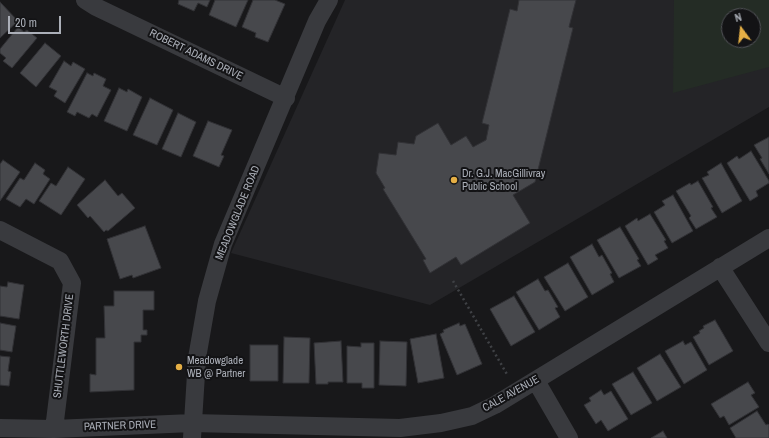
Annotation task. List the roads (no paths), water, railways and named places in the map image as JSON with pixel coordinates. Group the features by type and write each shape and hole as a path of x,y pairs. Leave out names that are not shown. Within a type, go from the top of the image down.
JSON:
{"street":[{"name":"ROBERT ADAMS DRIVE","path":"85,0 96,7 286,98"},
{"name":"MEADOWGLADE ROAD","path":"192,431 197,358 207,301 221,251 317,21 329,0"},
{"name":"SHUTTLEWORTH DRIVE","path":"0,230 60,261 72,283 54,429"},
{"name":"CALE AVENUE","path":"192,431 400,428 441,424 472,416 495,405 536,381 769,238"},
{"path":"720,267 769,343"},
{"path":"536,381 569,438"},
{"name":"PARTNER DRIVE","path":"0,428 192,431"}],"place":[{"name":"Dr. G.J. MacGillivray Public School","path":"454,180"},
{"name":"Meadowglade WB @ Partner","path":"179,367"}]}
